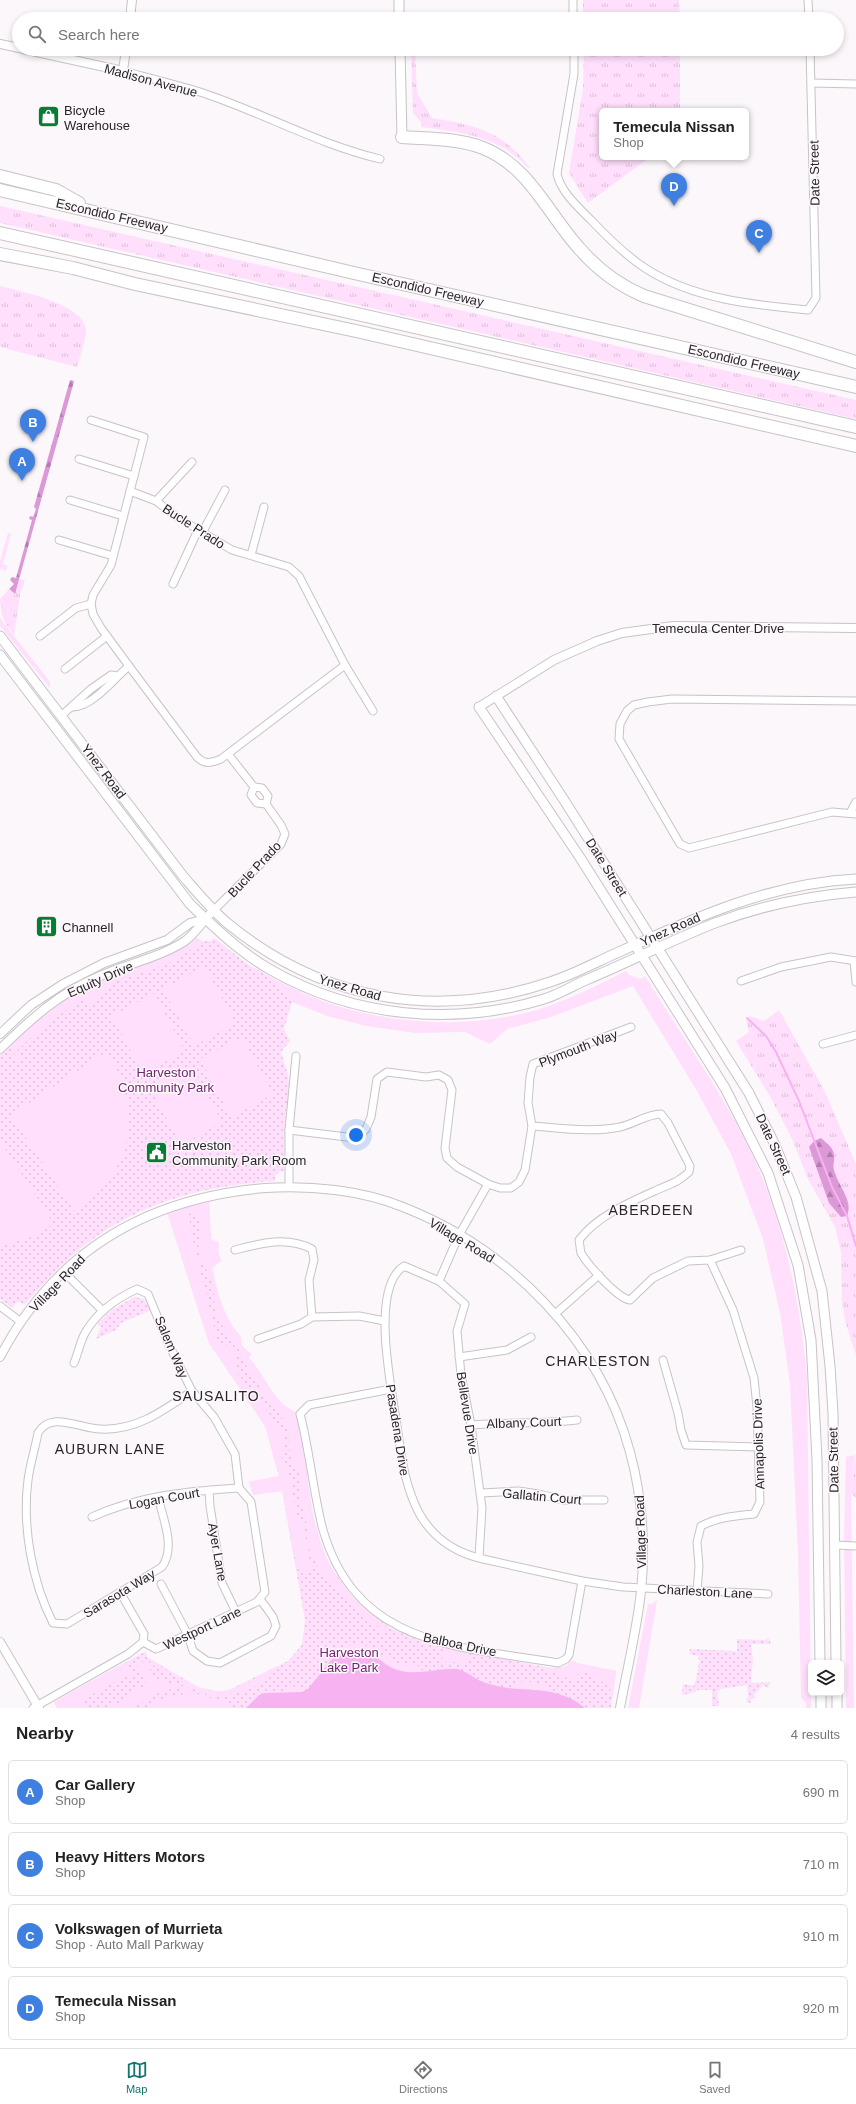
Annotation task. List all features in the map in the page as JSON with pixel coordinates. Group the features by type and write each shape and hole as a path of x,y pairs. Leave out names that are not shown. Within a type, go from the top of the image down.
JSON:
{"highway":[{"path":"402,137 458,142 483,148 500,157 515,168 531,186 578,247 594,264 606,275 629,290 856,362"},
{"path":"0,176 56,190 90,210"},
{"name":"Escondido Freeway","path":"0,190 354,273 856,387"},
{"path":"0,233 856,427"},
{"path":"0,254 73,268 135,284 356,331 856,446"}],"main road":[{"path":"399,0 399,12"},
{"path":"400,56 402,137"},
{"name":"Ynez Road","path":"0,636 62,715 183,876 214,910 255,944 277,958 327,982 374,996 419,1001 467,1002 509,995 552,982 712,911 769,893 796,887 856,879"},
{"name":"Ynez Road","path":"0,655 190,904 225,937 270,970 302,986 348,1003 416,1014 479,1013 544,999 733,917 782,903 856,892"},
{"path":"27,691 35,693 54,716 62,715"},
{"name":"Date Street","path":"496,696 749,1094 765,1124 786,1170 806,1230 822,1291 827,1336 833,1414 836,1660"},
{"name":"Date Street","path":"479,707 581,859 725,1088 768,1173 798,1265 811,1340 815,1392 820,1660"},
{"path":"805,899 814,892 856,887"},
{"path":"821,1696 821,1708"},
{"path":"837,1696 837,1708"}],"street":[{"path":"131,12 132,0"},
{"path":"573,0 573,12"},
{"path":"808,0 809,12"},
{"path":"0,44 12,47"},
{"name":"Madison Avenue","path":"55,56 123,71 203,94 319,141 351,152 380,159"},
{"path":"123,71 125,56"},
{"name":"Date Street","path":"574,56 574,74 557,174 560,184 564,190 600,230 645,269 692,291 753,305 808,310 816,298 810,56"},
{"path":"812,83 856,84"},
{"path":"91,420 144,437 113,556 103,581 93,595 91,604 93,614 129,666 202,762 210,764 228,754 344,665"},
{"path":"79,459 134,476"},
{"path":"156,501 192,462"},
{"path":"173,584 200,531 225,490"},
{"name":"Bucle Prado","path":"130,491 156,501 200,531 232,550 289,567 299,576 344,665 373,711"},
{"path":"70,500 124,516"},
{"path":"251,555 264,507"},
{"path":"59,540 113,556"},
{"path":"40,636 76,608 91,604"},
{"name":"Temecula Center Drive","path":"479,707 561,657 597,641 629,632 673,626 856,628"},
{"path":"65,669 107,636"},
{"path":"73,707 79,707 96,696 115,681 117,676 129,666"},
{"path":"62,715 73,707 75,702 91,689 111,675 117,676"},
{"path":"104,680 109,686"},
{"path":"91,689 96,696"},
{"path":"856,701 672,699 634,705 623,717 618,732 622,745 680,844 684,847 689,848 832,812 853,813 856,802"},
{"name":"Bucle Prado","path":"228,754 254,788"},
{"name":"Bucle Prado","path":"214,910 281,844 285,834 281,825 266,804 257,803 251,795 254,788"},
{"name":"Bucle Prado","path":"254,788 262,788 268,796 266,804"},
{"name":"Equity Drive","path":"0,1049 25,1024 55,1000 84,983 179,944 198,931 205,919 214,910"},
{"name":"Equity Drive","path":"0,1034 31,1005 63,984 104,963 166,940 190,923 205,919"},
{"path":"741,981 781,967 831,958 855,961 856,982"},
{"name":"Plymouth Way","path":"488,1184 500,1188 511,1188 519,1182 525,1170 532,1126 528,1103 530,1077 533,1064 631,1027"},
{"path":"823,1044 856,1035"},
{"path":"288,1187 290,1130 296,1056"},
{"path":"290,1130 347,1138 359,1136 366,1129 371,1117 378,1079 386,1072 426,1077 439,1075 448,1080 452,1090 445,1148 447,1158 457,1167 488,1184 459,1235 439,1281"},
{"path":"532,1126 596,1130 619,1127 638,1122 653,1114 661,1114 668,1123 690,1166 689,1172 677,1183 632,1202 602,1219 587,1230 579,1240 581,1252 599,1275 622,1299 630,1300 653,1278 688,1261 710,1260 741,1250"},
{"name":"Village Road","path":"0,1357 21,1322 34,1304 64,1272 100,1241 140,1218 162,1209 218,1194 288,1187 321,1189 377,1199 403,1206 459,1235 501,1264 540,1297 575,1337 592,1362 617,1414 630,1450 638,1485 643,1530 642,1588 620,1708"},
{"path":"235,1250 278,1241 299,1242 312,1249 314,1260 309,1280 312,1317"},
{"name":"Annapolis Drive","path":"697,1591 699,1566 697,1542 701,1526 713,1520 728,1516 754,1514 758,1509 760,1502 759,1447 754,1378 733,1310 710,1260"},
{"name":"Pasadena Drive","path":"439,1281 404,1266 397,1270 391,1280 385,1321 386,1350 401,1462 408,1489 420,1514 432,1530 443,1541 467,1555 582,1581 642,1588"},
{"path":"64,1272 102,1310 84,1334 74,1363"},
{"path":"555,1314 599,1275"},
{"name":"Bellevue Drive","path":"439,1281 465,1304 457,1331 459,1357 481,1493 482,1532 479,1558"},
{"name":"Salem Way","path":"102,1310 124,1295 137,1289 148,1294 169,1345 192,1392 214,1416 235,1454 239,1488"},
{"path":"0,1306 21,1322"},
{"path":"258,1339 301,1324 312,1317 359,1316 385,1321"},
{"path":"459,1357 507,1350 531,1337"},
{"path":"663,1360 686,1444 759,1447"},
{"name":"Balboa Drive","path":"391,1389 309,1405 300,1414 324,1530 338,1568 363,1601 393,1624 424,1638 558,1663 566,1659 569,1655 582,1581"},
{"name":"Sarasota Way","path":"158,1497 169,1545 168,1558 162,1567 67,1624 53,1623 32,1562 28,1544 27,1482 38,1433 42,1426 51,1422 62,1422 98,1429 120,1428 158,1415 192,1392"},
{"name":"Albany Court","path":"471,1425 498,1422 553,1422 577,1420"},
{"path":"161,1584 188,1635 193,1651 206,1661 220,1663 271,1636 276,1626 274,1617 260,1599 265,1592 251,1502 239,1488"},
{"name":"Logan Court","path":"92,1517 112,1508 158,1497 210,1490 239,1488"},
{"name":"Ayer Lane","path":"210,1490 210,1506 222,1583 236,1612"},
{"name":"Gallatin Court","path":"481,1493 518,1491 563,1500 604,1500"},
{"path":"835,1545 856,1546"},
{"name":"Charleston Lane","path":"642,1588 768,1594"},
{"path":"0,1642 36,1707 128,1654 142,1642 144,1634 120,1592"},
{"name":"Westport Lane","path":"142,1642 156,1649 257,1602 260,1599"}],"green space":[{"path":"583,0 679,0 680,12 583,12"},
{"path":"411,56 415,56 417,93 432,118 475,127 487,132 509,146 530,168 528,168 517,157 505,149 479,137 421,127 421,122 413,113"},
{"path":"584,56 680,56 680,108 599,108 599,160 646,160 588,203 569,173 583,89"},
{"path":"0,206 856,400 856,419 0,223"},
{"path":"0,286 22,291 51,301 76,314 83,322 86,331 84,345 77,367 0,347"},
{"path":"70,380 74,381 73,385 15,594 9,589 14,584 10,580 12,577 16,578 32,520 29,519 30,516 33,517 36,509 34,507"},
{"path":"8,533 11,534 3,564 8,566 5,571 2,568 0,570 0,561"},
{"path":"19,579 25,580 20,595 14,635 3,617 1,604 9,612"},
{"path":"9,589 15,594 9,613 1,604 0,607 0,599"},
{"path":"0,618 50,682 50,688 0,626"},
{"name":"Harveston Community Park","path":"196,937 200,941 210,941 214,938 249,965 276,980 292,1002 284,1029 290,1041 281,1052 288,1075 289,1085 285,1121 284,1171 280,1171 275,1176 275,1181 193,1193 143,1210 96,1237 66,1261 24,1305 20,1302 15,1303 13,1308 0,1299 0,1053 9,1045 105,977 167,956"},
{"path":"196,937 203,942 171,962 116,981 99,998 87,1005 83,999 48,1023 32,1037 17,1051 21,1056 17,1060 13,1056 14,1054 9,1045 29,1025 68,996 105,977 167,956"},
{"path":"204,966 236,1023 194,1046 163,989"},
{"path":"626,971 629,975 640,979 645,976 709,1076 733,1117 757,1166 779,1224 794,1284 804,1345 807,1376 810,1660 808,1660 808,1696 811,1696 811,1708 806,1708 806,1703 801,1698 798,1553 790,1384 780,1313 763,1239 731,1154 697,1091 633,986 548,1018 507,1029 490,1044 465,1032 415,1033 366,1026 327,1016 292,1002 276,980 319,1000 360,1012 413,1021 440,1022 468,1022 521,1014 546,1007 577,995"},
{"path":"154,993 185,1051 143,1074 112,1016"},
{"path":"779,1010 825,1092 856,1164 856,1355 845,1321 842,1301 841,1252 835,1227 809,1181 792,1139 771,1098 736,1041 749,1032 746,1020 750,1016 764,1021"},
{"path":"242,1037 273,1094 231,1117 200,1059"},
{"path":"106,1052 119,1074 126,1096 129,1118 127,1139 121,1160 110,1178 94,1196 74,1211 13,1118 14,1113"},
{"path":"191,1064 222,1122 181,1145 149,1087"},
{"path":"821,1138 830,1146 833,1152 834,1170 847,1199 849,1210 847,1216 841,1217 829,1203 809,1147 814,1141"},
{"path":"0,1141 54,1224 29,1238 0,1246"},
{"name":"Harveston Lake Park","path":"209,1202 211,1239 219,1243 218,1250 221,1261 212,1268 221,1302 228,1318 240,1335 242,1346 251,1354 249,1358 276,1397 283,1404 298,1413 313,1517 322,1548 328,1563 353,1598 390,1628 427,1644 551,1668 564,1667 573,1660 577,1663 616,1671 611,1708 57,1708 54,1702 146,1651 147,1657 198,1687 215,1691 227,1691 288,1661 302,1645 305,1620 282,1491 253,1495 249,1482 279,1476 265,1426 209,1343 167,1212"},
{"path":"209,1202 211,1239 219,1243 218,1250 221,1261 212,1268 221,1302 228,1318 240,1335 242,1346 251,1354 249,1358 276,1397 283,1404 298,1413 314,1519 328,1560 338,1578 351,1595 368,1612 389,1628 388,1633 380,1631 377,1624 364,1620 356,1608 334,1588 320,1571 310,1551 308,1529 299,1497 302,1492 300,1476 290,1460 292,1456 289,1448 290,1435 285,1427 280,1413 272,1408 261,1392 259,1385 251,1377 239,1349 232,1344 231,1339 218,1318 214,1306 213,1287 199,1253 199,1242 203,1241 200,1229 200,1215 194,1217 190,1213 188,1215 191,1234 200,1265 199,1277 204,1284 217,1339 220,1345 224,1344 234,1352 237,1362 234,1368 272,1417 275,1426 282,1430 286,1444 282,1451 284,1455 282,1458 288,1469 297,1517 300,1517 304,1528 312,1572 297,1569 282,1491 253,1495 249,1482 279,1476 265,1426 209,1343 167,1212"},
{"path":"134,1297 144,1299 151,1310 121,1323 116,1330 96,1339 101,1327 97,1324 110,1311"},
{"path":"855,1455 851,1493 854,1708 846,1708 844,1539 846,1457"},
{"path":"856,1456 856,1498 851,1493"},
{"path":"657,1600 639,1708 628,1708 648,1604 652,1604"},
{"path":"768,1637 771,1644 751,1644 753,1661 751,1680 753,1683 770,1682 768,1688 763,1685 754,1695 755,1697 750,1700 751,1703 746,1702 748,1696 747,1685 720,1689 720,1691 717,1691 719,1706 712,1706 712,1690 696,1690 696,1692 682,1695 683,1684 694,1686 700,1660 698,1659 699,1656 689,1654 690,1649 735,1651 737,1653 737,1639 766,1640"},
{"path":"360,1644 368,1647 369,1652 361,1651 360,1647 338,1650 322,1663 325,1666 321,1671 317,1664 326,1655 331,1652 348,1646"},
{"path":"446,1648 469,1652 469,1663 463,1665 455,1662 446,1663 441,1657 442,1651"},
{"path":"385,1656 397,1664 416,1664 423,1671 400,1671 380,1659"},
{"path":"147,1657 175,1675 196,1686 207,1690 218,1691 241,1686 278,1666 266,1676 269,1680 237,1693 219,1696 200,1692 180,1682 171,1674 154,1666"},
{"path":"141,1660 143,1663 145,1662 154,1676 165,1683 182,1686 204,1697 227,1700 231,1708 146,1708 149,1705 150,1707 156,1704 155,1701 163,1699 171,1693 176,1698 183,1694 181,1689 177,1687 176,1690 166,1690 131,1708 109,1708 133,1695 132,1689 137,1686 141,1690 148,1687 136,1663"},
{"path":"573,1660 577,1663 616,1671 613,1697 610,1695 610,1683 597,1681 587,1673 578,1674 573,1682 565,1677 544,1670 566,1666"},
{"path":"126,1662 134,1675 133,1678 130,1679 127,1675 83,1700 85,1706 83,1708 57,1708 54,1702"},
{"path":"527,1680 535,1685 544,1684 550,1691 515,1688 518,1683"},
{"path":"291,1685 304,1691 286,1692 288,1686"}],"shaded area":[{"path":"358,1651 371,1655 390,1667 401,1671 415,1672 456,1669 467,1673 480,1681 496,1686 536,1690 561,1695 573,1700 585,1708 246,1708 259,1695 265,1693 302,1692 308,1689 331,1660 341,1654"}],"waterway":[{"path":"747,1018 766,1036 776,1052 799,1101 832,1187 847,1216 856,1246"}],"place":[{"name":"Bicycle Warehouse","path":"48,117"},
{"name":"Temecula Nissan","path":"674,206"},
{"name":"Volkswagen of Murrieta","path":"759,253"},
{"name":"Heavy Hitters Motors","path":"33,442"},
{"name":"Car Gallery","path":"22,481"},
{"name":"Channell","path":"47,927"},
{"name":"Harveston Community Park Room","path":"157,1152"}],"district":[{"name":"ABERDEEN","path":"651,1210"},
{"name":"CHARLESTON","path":"598,1361"},
{"name":"SAUSALITO","path":"216,1396"},
{"name":"AUBURN LANE","path":"110,1449"}]}
